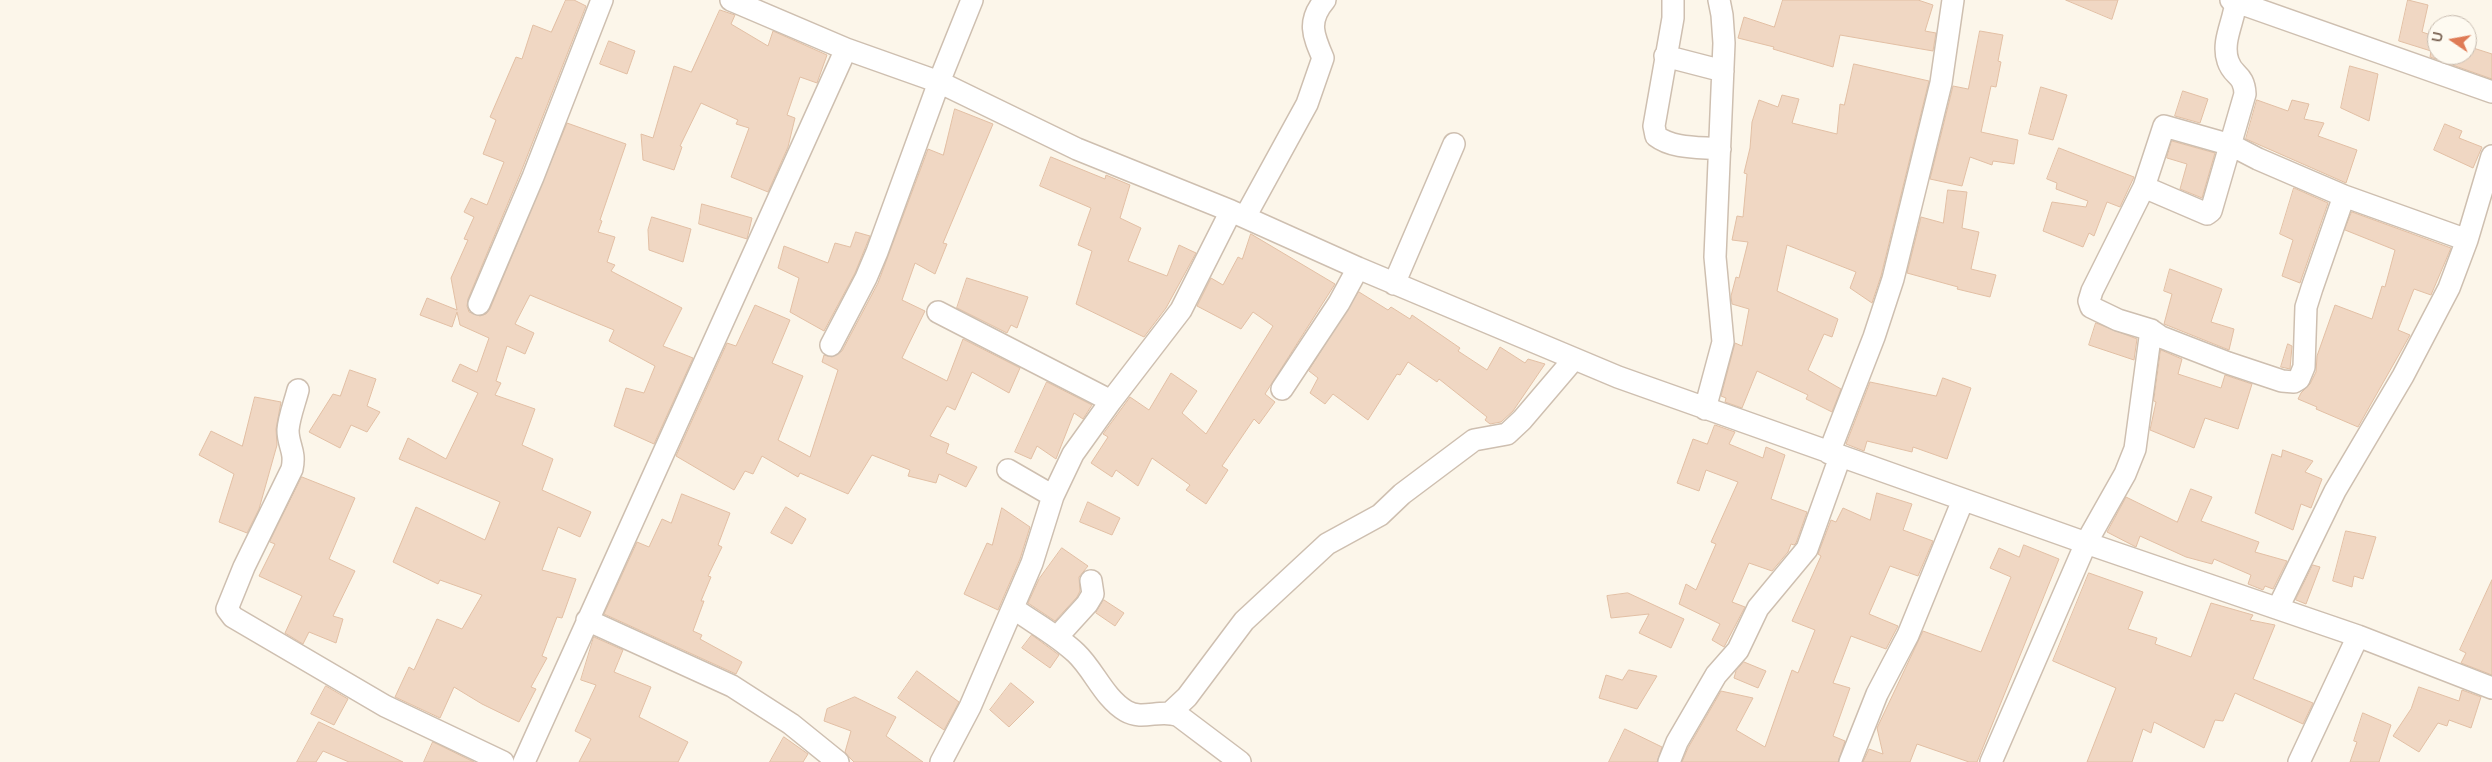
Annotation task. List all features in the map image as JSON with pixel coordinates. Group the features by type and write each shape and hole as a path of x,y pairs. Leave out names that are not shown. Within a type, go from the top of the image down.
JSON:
{"street":[{"path":"479,304 533,177 602,0"},
{"path":"731,0 846,49 939,82 1077,149 1238,214 1394,284 1574,358 1705,409 2358,636 2492,688"},
{"path":"831,345 866,278 877,252 939,82 972,0"},
{"path":"941,762 970,707 1013,608 1032,563 1053,496 1073,454 1181,310 1307,104 1323,58 1314,36 1314,14 1325,0"},
{"path":"1673,0 1673,18 1654,126 1656,136 1680,146 1720,149"},
{"path":"1705,409 1723,342 1715,257 1724,33 1719,0"},
{"path":"1669,762 1677,742 1716,675 1738,650 1758,608 1807,550 1835,455 1893,279 1941,83 1953,0"},
{"path":"2144,187 2207,214 2211,211 2245,94 2245,82 2228,63 2226,49 2234,1 2492,92"},
{"path":"524,762 846,49"},
{"path":"1665,56 1723,71"},
{"path":"2344,196 2306,307 2304,367 2299,379 2294,382 2282,381 2228,363 2091,307 2089,301 2092,290 2144,187 2164,126 2231,145 2258,160 2344,196 2467,240"},
{"path":"1394,284 1454,144"},
{"path":"2278,608 2335,490 2403,376 2449,288 2467,240 2492,156"},
{"path":"1282,388 1339,303 1358,268"},
{"path":"938,312 1111,401"},
{"path":"1991,762 2086,543 2125,474 2135,449 2151,330"},
{"path":"1013,608 1057,637 1077,653 1116,704 1128,712 1145,716 1170,712 1187,697 1244,621 1327,544 1380,515 1402,494 1474,440 1507,434 1522,420 1574,358"},
{"path":"298,390 288,429 295,457 292,469 244,567 227,609 233,617 345,684 386,706 503,762"},
{"path":"1008,470 1053,496"},
{"path":"1850,762 1877,694 1908,635 1963,500"},
{"path":"1057,637 1087,604 1093,594 1091,581"},
{"path":"587,620 732,686 791,724 838,762"},
{"path":"2299,762 2358,636"},
{"path":"1170,712 1179,716 1240,762"}],"building":[{"path":"566,0 574,0 586,6 521,172 468,299 467,306 469,312 480,316 486,314 490,309 567,123 626,144 600,220 602,221 598,232 615,237 607,262 615,265 611,271 682,308 663,346 693,358 654,444 614,426 626,388 644,393 655,366 609,341 614,330 530,295 515,324 534,333 525,354 507,346 496,381 501,383 495,395 535,409 522,445 553,459 542,490 591,512 580,537 558,527 542,570 576,579 562,618 557,617 542,656 547,658 531,687 536,689 519,722 482,704 454,687 440,718 395,697 409,667 414,670 437,619 462,629 482,595 440,580 438,584 393,562 416,507 485,540 500,502 399,459 408,438 446,459 478,393 452,381 460,364 477,372 489,338 460,325 457,312 452,327 420,315 427,298 457,310 451,278 468,240 464,239 474,217 464,212 471,198 487,205 504,162 483,154 496,120 490,117 516,57 522,59 533,25 551,32"},
{"path":"1783,0 1918,0 1933,5 1925,31 1936,33 1933,51 1840,35 1833,67 1773,49 1774,47 1738,38 1744,17 1774,27"},
{"path":"2066,0 2118,0 2112,19"},
{"path":"2408,0 2428,5 2422,32 2427,34 2427,50 2399,41"},
{"path":"720,10 735,15 731,24 768,46 773,31 827,55 817,83 800,77 787,115 795,118 788,147 768,192 731,177 749,128 736,124 738,120 701,103 680,146 682,147 674,170 643,160 641,134 653,138 674,66 691,72"},
{"path":"1980,31 2003,35 1998,61 2001,62 1996,87 1991,86 1981,132 2018,140 2014,164 1993,161 1992,165 1970,157 1962,186 1930,179 1953,86 1968,89"},
{"path":"609,41 635,51 627,74 600,64"},
{"path":"2477,49 2492,54 2492,79 2453,65 2477,65"},
{"path":"1854,64 1929,81 1881,276 1872,303 1850,288 1856,272 1787,245 1777,291 1838,319 1832,337 1824,334 1808,370 1841,389 1832,412 1806,399 1808,395 1757,371 1742,408 1725,402 1726,398 1721,396 1735,343 1742,346 1749,309 1732,304 1731,296 1736,277 1739,278 1748,242 1732,240 1737,216 1743,217 1747,174 1744,173 1750,148 1752,122 1759,100 1778,107 1782,95 1799,99 1792,123 1837,134 1840,104 1844,105"},
{"path":"2350,66 2378,74 2369,121 2341,108"},
{"path":"2041,87 2067,95 2053,140 2029,134"},
{"path":"2183,91 2208,99 2200,123 2175,116"},
{"path":"2257,100 2288,111 2292,100 2309,104 2304,119 2324,123 2318,136 2357,150 2346,183 2246,139"},
{"path":"955,109 993,124 943,243 947,244 935,274 915,263 902,300 925,311 902,358 947,381 963,339 1020,368 1009,393 972,372 955,410 947,406 930,436 949,444 946,453 977,467 966,487 939,474 936,483 908,476 910,470 872,455 848,494 800,473 798,477 762,456 753,474 745,471 734,490 676,456 727,343 736,346 755,305 790,320 772,363 803,376 778,440 810,457 838,370 822,362 824,355 832,357 842,351 878,283 928,149 943,155"},
{"path":"2445,124 2462,131 2459,138 2482,147 2473,168 2434,150"},
{"path":"2172,141 2215,153 2202,198 2180,189 2187,164 2167,158"},
{"path":"2059,148 2134,177 2120,207 2107,202 2094,236 2089,233 2083,247 2043,231 2052,202 2086,207 2088,201 2056,189 2057,183 2047,179"},
{"path":"1051,157 1105,179 1106,175 1130,185 1120,218 1141,228 1128,261 1167,276 1179,245 1196,253 1166,308 1144,337 1076,304 1092,251 1078,245 1091,208 1040,186"},
{"path":"2294,188 2328,203 2300,283 2282,276 2293,240 2280,234"},
{"path":"1948,190 1967,192 1962,228 1979,232 1971,269 1996,275 1990,297 1907,273 1921,217 1943,223"},
{"path":"702,204 752,218 747,239 699,224"},
{"path":"2352,212 2451,248 2431,295 2414,289 2398,330 2410,335 2358,427 2298,399 2310,384 2316,372 2317,356 2335,305 2372,319 2382,286 2385,287 2395,250 2345,230"},
{"path":"652,217 691,229 683,262 649,250 648,230"},
{"path":"856,232 870,236 855,273 824,331 790,312 799,278 778,268 784,246 828,263 835,243 850,247"},
{"path":"1251,234 1335,284 1265,394 1275,402 1259,424 1254,419 1222,466 1228,470 1206,504 1186,490 1190,485 1152,458 1138,486 1116,470 1112,477 1091,463 1108,437 1103,434 1130,397 1149,410 1171,373 1197,391 1182,413 1206,434 1273,326 1253,312 1241,329 1197,306 1211,278 1223,285 1238,257 1242,259"},
{"path":"2170,269 2222,289 2211,322 2234,329 2229,350 2164,324 2172,294 2164,291"},
{"path":"967,278 1028,297 1017,328 1011,325 1007,333 957,308"},
{"path":"1359,292 1388,310 1391,307 1410,319 1412,315 1460,348 1458,351 1487,370 1500,347 1525,363 1528,359 1545,364 1513,411 1501,422 1490,424 1485,420 1487,417 1439,379 1437,382 1408,362 1400,375 1397,374 1368,420 1333,394 1325,404 1310,393 1318,378 1309,371"},
{"path":"2096,323 2137,339 2134,360 2089,345"},
{"path":"2288,344 2292,346 2290,369 2281,367"},
{"path":"2161,350 2182,359 2178,374 2221,388 2225,375 2252,384 2238,429 2205,418 2194,448 2150,430 2156,402 2154,401"},
{"path":"350,370 376,379 367,406 380,412 367,432 351,425 340,448 309,432 333,394 340,396"},
{"path":"1943,378 1971,388 1947,459 1913,447 1912,452 1867,441 1864,451 1846,444 1870,382 1936,396"},
{"path":"1047,382 1092,405 1083,419 1074,413 1056,459 1037,446 1031,459 1015,452"},
{"path":"255,397 281,402 276,429 277,445 259,509 247,533 219,522 234,474 199,455 211,431 242,446"},
{"path":"1715,425 1735,432 1729,444 1763,458 1766,447 1785,455 1771,499 1807,512 1796,543 1794,545 1791,544 1788,552 1772,571 1749,563 1732,602 1745,607 1724,647 1712,640 1720,624 1679,604 1686,584 1696,590 1716,544 1711,542 1738,482 1706,470 1699,491 1677,483 1693,439 1707,444"},
{"path":"2283,450 2313,461 2305,472 2322,479 2311,508 2301,504 2293,530 2255,513 2272,454 2281,457"},
{"path":"302,477 355,498 329,559 355,571 333,616 343,619 336,643 309,632 303,644 285,633 302,596 259,576 275,544 270,542"},
{"path":"2191,489 2212,497 2201,521 2259,542 2255,552 2287,561 2273,589 2265,586 2263,590 2248,584 2251,575 2214,559 2212,564 2186,557 2140,536 2136,547 2107,532 2126,497 2177,522"},
{"path":"1877,493 1912,504 1903,530 1933,541 1918,576 1890,566 1869,614 1898,626 1886,649 1851,636 1833,683 1850,688 1833,736 1845,741 1838,762 1682,762 1721,691 1753,698 1736,730 1765,747 1792,670 1798,673 1815,630 1792,621 1821,556 1818,554 1831,520 1836,522 1843,508 1870,520"},
{"path":"682,494 730,513 718,545 722,547 708,576 711,577 701,601 704,601 693,631 702,635 700,639 742,662 736,674 604,614 637,542 649,547 662,519 671,523"},
{"path":"1088,502 1120,518 1112,535 1080,522"},
{"path":"786,507 806,519 792,544 771,533"},
{"path":"1002,508 1030,527 1020,559 998,610 964,594 987,543 992,545"},
{"path":"2346,531 2376,537 2363,579 2354,576 2352,587 2333,581"},
{"path":"2024,545 2059,559 1977,762 1969,762 1917,744 1910,762 1863,762 1869,749 1883,754 1877,728 1923,631 1981,652 2011,577 1990,568 1999,548 2019,557"},
{"path":"1062,548 1088,566 1079,577 1080,591 1077,597 1055,621 1028,603 1039,579"},
{"path":"2313,565 2320,567 2306,604 2296,600"},
{"path":"2089,573 2143,592 2128,629 2157,638 2155,644 2191,657 2211,603 2253,615 2250,620 2275,625 2253,679 2313,703 2303,724 2235,693 2223,721 2215,720 2204,748 2154,722 2151,733 2143,729 2132,762 2087,762 2116,688 2053,661"},
{"path":"2492,580 2492,675 2461,663 2466,653 2460,650"},
{"path":"1628,593 1684,619 1671,648 1639,633 1649,614 1611,618 1607,596"},
{"path":"1104,600 1124,613 1115,626 1096,613"},
{"path":"1032,635 1059,655 1050,668 1022,648"},
{"path":"594,637 623,650 614,672 651,687 639,717 688,742 678,762 579,762 591,739 575,731 596,685 581,680"},
{"path":"1744,662 1766,671 1758,688 1734,678 1736,671"},
{"path":"1629,670 1657,676 1637,709 1599,698 1606,675 1622,680"},
{"path":"917,671 959,702 944,730 898,698"},
{"path":"1011,683 1034,702 1009,727 990,710"},
{"path":"326,686 348,699 334,725 311,714"},
{"path":"2419,687 2459,701 2462,690 2481,697 2471,728 2449,720 2447,726 2438,723 2419,752 2393,736 2411,709"},
{"path":"855,697 896,717 886,736 923,762 854,762 845,752 851,731 824,721 827,709"},
{"path":"2363,713 2391,725 2379,762 2350,762 2357,742 2354,741"},
{"path":"319,722 403,762 349,762 323,751 316,762 297,762"},
{"path":"1625,729 1662,747 1657,762 1609,762"},
{"path":"784,737 808,754 803,762 770,762"},
{"path":"433,742 474,762 424,762"}]}
